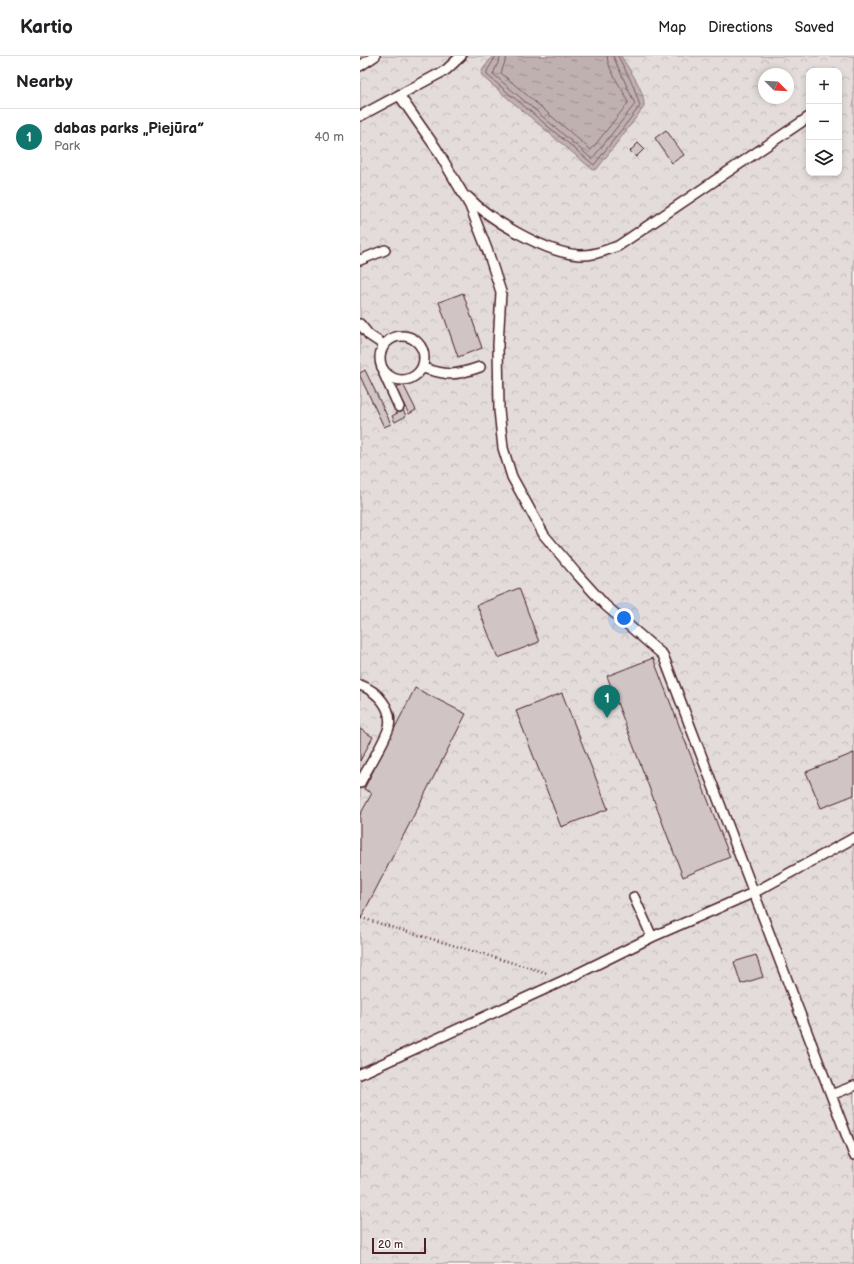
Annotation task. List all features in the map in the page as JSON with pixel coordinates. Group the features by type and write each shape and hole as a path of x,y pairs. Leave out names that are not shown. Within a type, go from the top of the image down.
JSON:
{"lane":[{"path":"360,66 375,56"},
{"path":"360,116 446,70 461,56"},
{"path":"399,96 436,148 462,190 488,252 501,292 498,345 499,410 503,448 512,477 544,535 576,573 605,605 663,655 755,892 854,1155"},
{"path":"462,190 476,205 527,238 556,251 579,255 596,254 618,246 806,119"},
{"path":"360,260 386,250"},
{"path":"360,324 369,335 384,345"},
{"path":"381,367 391,378 406,380 413,378 423,368 424,353 421,346 410,337 396,337 384,345 380,352 381,367 399,407"},
{"path":"423,368 451,375 480,367"},
{"path":"360,685 376,694 383,702 389,716 389,728 360,783"},
{"path":"360,1074 567,979 652,937 755,892 854,838"},
{"path":"634,897 652,937"},
{"path":"831,1095 854,1086"}],"path":[{"path":"361,918 567,979"}],"green space":[{"path":"360,56 854,56 854,1264 360,1264"}],"water":[{"path":"493,56 621,56 640,87 644,107 597,169 593,170 484,78 481,74 483,69"}],"building":[{"path":"666,130 684,155 672,163 655,138"},
{"path":"638,143 644,149 636,157 630,151"},
{"path":"463,293 482,348 458,357 439,302"},
{"path":"365,370 391,424 384,427 360,376 360,373"},
{"path":"403,384 416,410 409,414 395,388"},
{"path":"403,410 406,416 395,422 392,416"},
{"path":"519,588 539,642 498,658 477,605"},
{"path":"653,658 730,857 683,877 607,676"},
{"path":"415,688 466,714 360,920 360,815 372,793 364,789"},
{"path":"562,693 608,809 561,827 516,711"},
{"path":"360,729 373,737 360,761"},
{"path":"854,753 854,795 821,808 806,772"},
{"path":"756,955 763,977 741,984 734,962"}],"place":[{"name":"dabas parks „Piejūra”","path":"607,718"}]}
